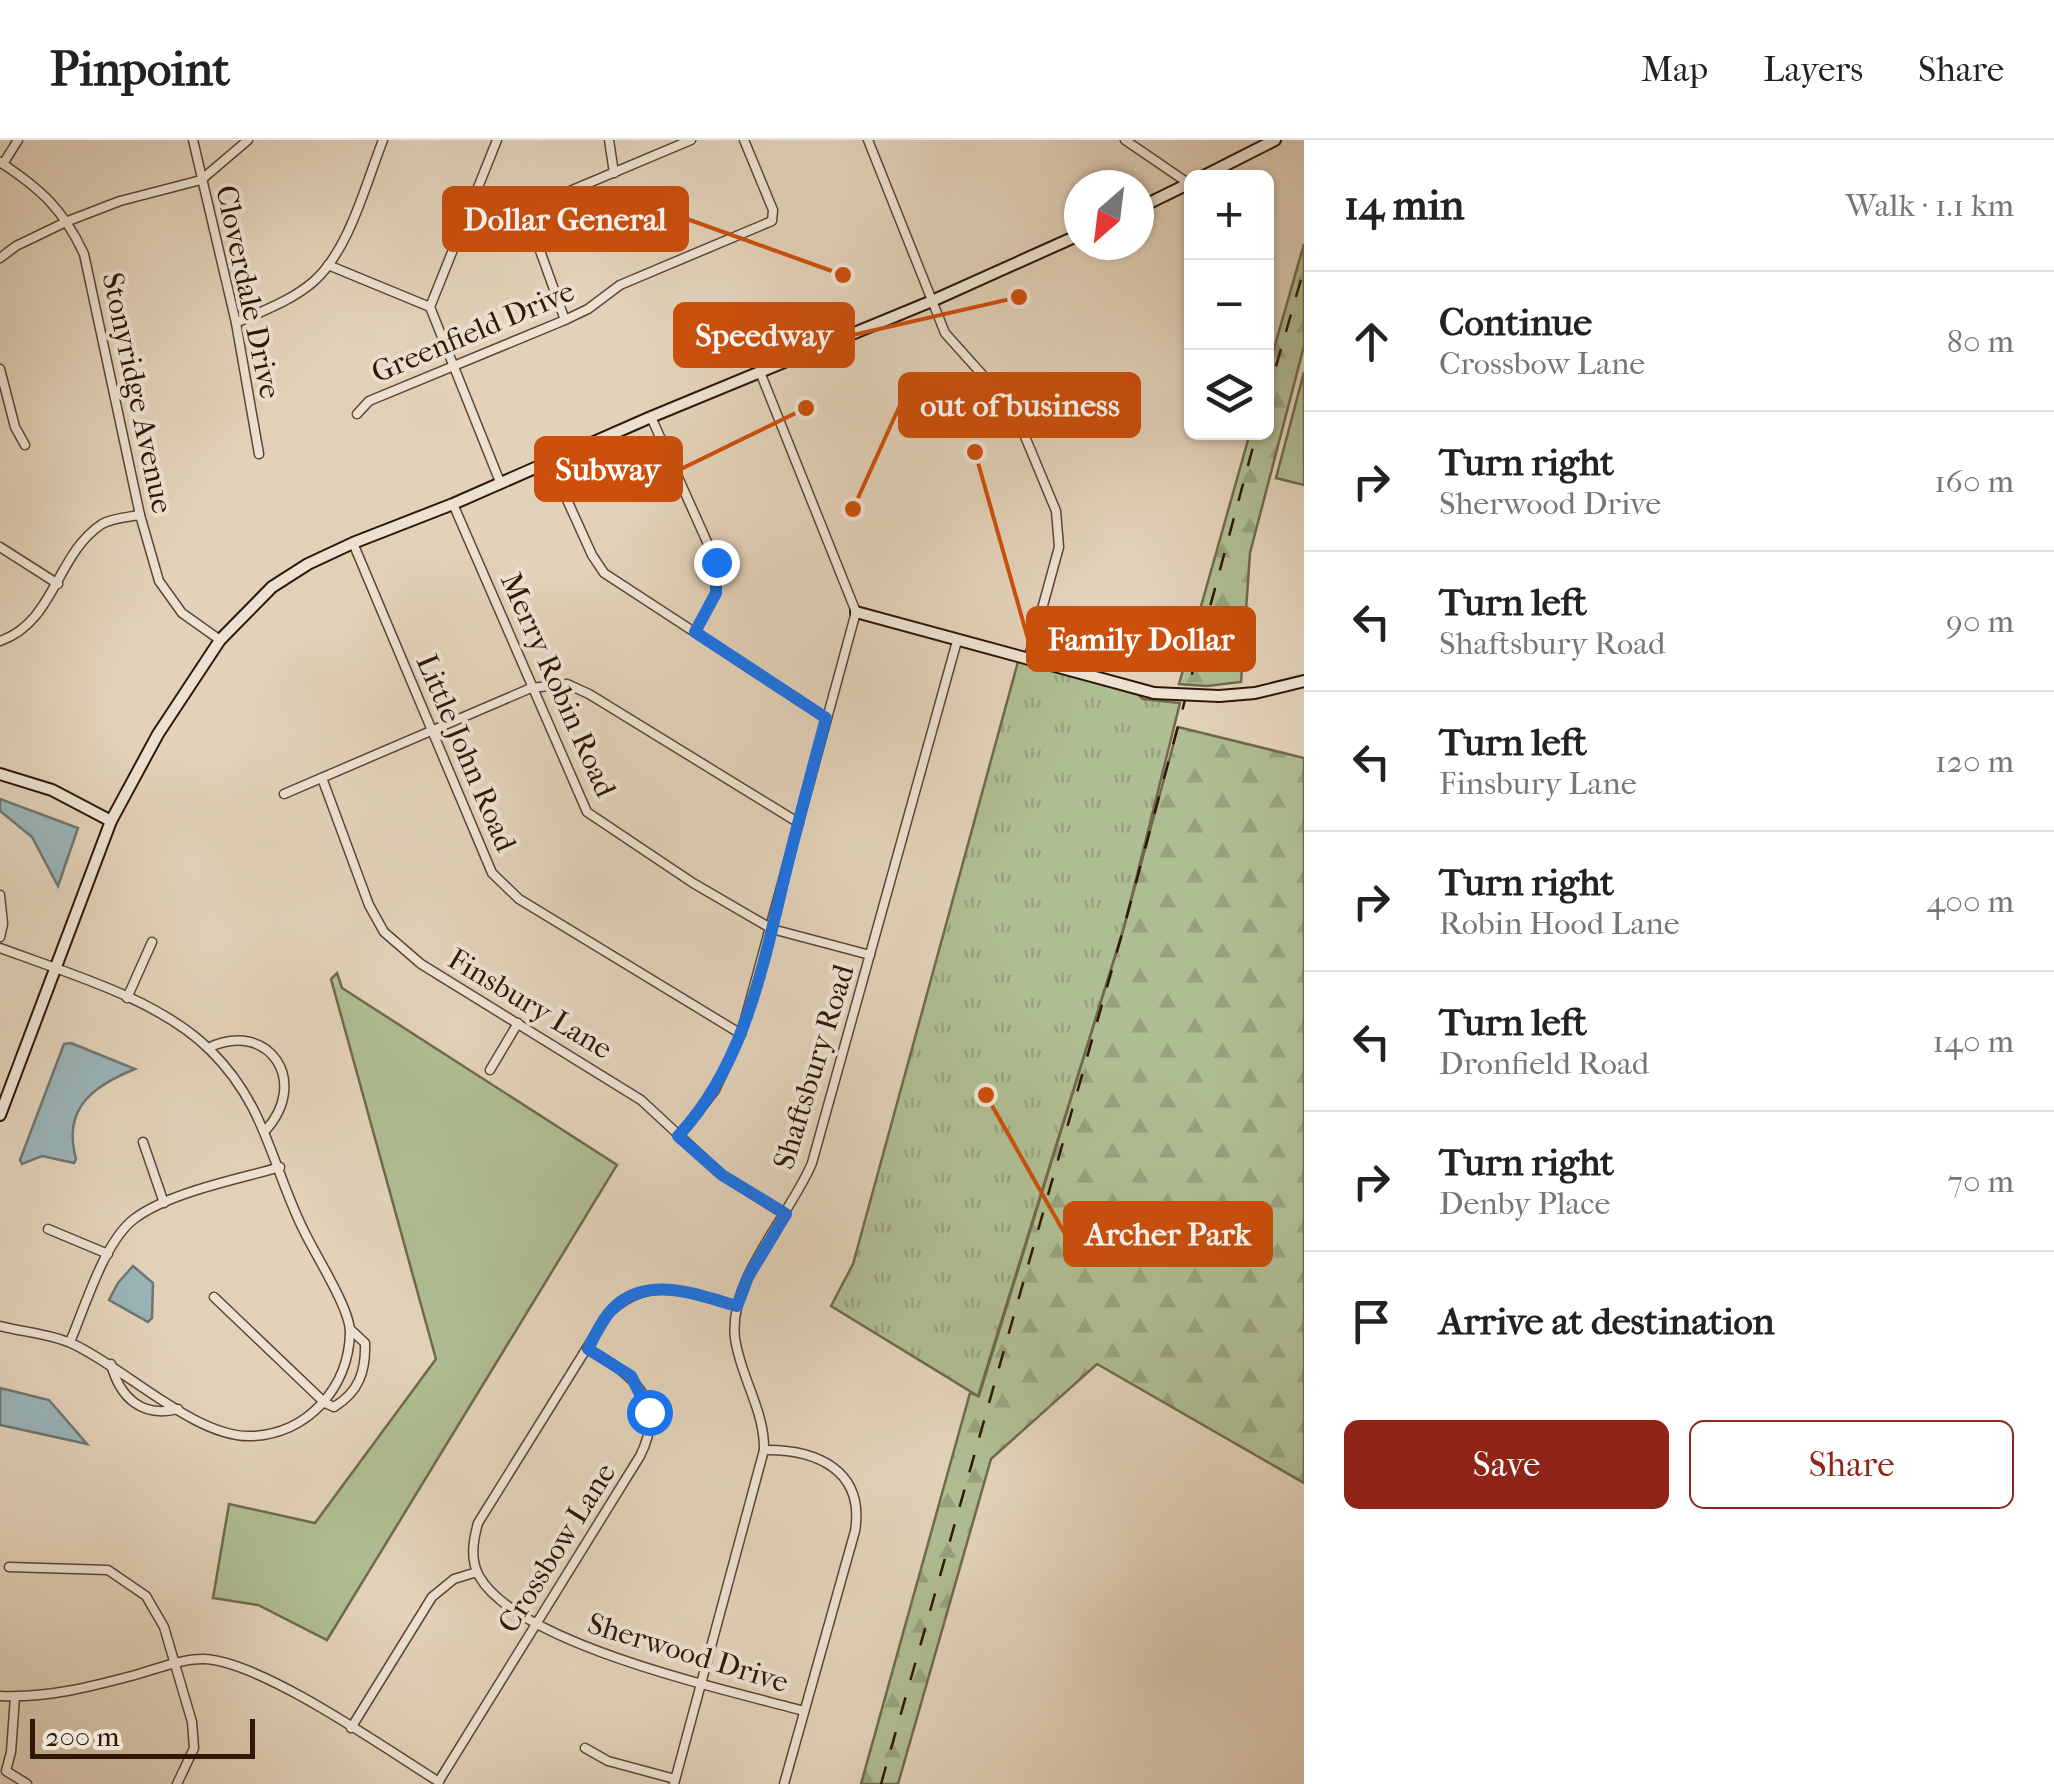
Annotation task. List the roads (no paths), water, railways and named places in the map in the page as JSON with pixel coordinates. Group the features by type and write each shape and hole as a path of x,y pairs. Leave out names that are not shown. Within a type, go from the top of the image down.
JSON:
{"street":[{"path":"2,163 18,140"},
{"name":"Cloverdale Drive","path":"193,140 236,323 259,454"},
{"path":"0,258 68,221 120,201 201,180 248,140"},
{"path":"236,323 296,294 328,266 344,239 383,140"},
{"path":"496,140 430,307 500,482"},
{"path":"610,140 614,172"},
{"path":"458,238 691,140"},
{"name":"Greenfield Drive","path":"357,414 369,402 588,310 620,285 772,221 773,210 744,140"},
{"path":"868,140 946,333 1014,410 1056,510 1059,547 1028,660"},
{"path":"1125,140 1184,179"},
{"path":"1216,170 1276,140"},
{"name":"Stonyridge Avenue","path":"2,163 39,190 68,221 84,254 140,515 159,581 182,613 220,640"},
{"path":"1154,201 1184,186"},
{"path":"477,189 525,209 565,320"},
{"path":"0,1116 111,821 220,640 272,588 308,564 352,543 453,504 1064,242"},
{"path":"328,266 430,307"},
{"path":"0,369 15,428 25,445"},
{"path":"678,1136 716,1090 741,1034 856,612 760,372"},
{"path":"652,417 716,562 716,593 695,632"},
{"path":"549,460 604,573 826,718"},
{"name":"Merry Robin Road","path":"453,504 587,812 693,883 772,929 870,955"},
{"path":"0,641 16,635 38,616 74,556 104,522 140,515"},
{"name":"Little John Road","path":"352,543 492,873 520,898 741,1034"},
{"path":"0,547 58,584"},
{"path":"856,612 1154,693 1219,696 1304,682"},
{"name":"Shaftsbury Road","path":"675,1782 764,1450 763,1429 737,1351 737,1306 748,1277 812,1163 957,641"},
{"path":"284,794 531,688 567,684 798,822"},
{"path":"0,774 52,790 111,821"},
{"name":"Finsbury Lane","path":"322,778 384,932 421,964 641,1100 722,1175 786,1214"},
{"path":"0,895 4,924 0,937"},
{"path":"128,998 152,942"},
{"path":"0,948 156,1012 208,1048 241,1087 265,1131 301,1226 350,1329 364,1343 366,1365 360,1382 334,1407 325,1403 214,1298"},
{"path":"490,1070 518,1022"},
{"path":"208,1048 226,1039 248,1039 268,1052 284,1072 284,1105 265,1131"},
{"path":"142,1142 164,1202"},
{"path":"70,1342 108,1254 132,1220 164,1202 280,1167"},
{"path":"48,1229 108,1254"},
{"path":"351,1728 432,1598 454,1579 477,1572 473,1550 478,1523 608,1314 636,1292 677,1289 737,1306"},
{"path":"0,1326 70,1342 216,1432 246,1437 274,1435 304,1422 325,1403 344,1362 350,1329"},
{"name":"Crossbow Lane","path":"441,1783 640,1456 650,1431 647,1402 637,1384 620,1367 588,1349"},
{"path":"111,1364 118,1387 141,1408 153,1412 178,1409"},
{"path":"764,1450 801,1451 820,1458 838,1471 855,1501 855,1531 784,1784"},
{"path":"9,1567 108,1570 146,1596 164,1627 192,1722 194,1748 177,1784"},
{"name":"Sherwood Drive","path":"477,1572 496,1597 584,1647 804,1712"},
{"path":"0,1696 68,1693 202,1659 236,1664 304,1700 441,1783"},
{"path":"14,1697 12,1752 6,1771 27,1784"},
{"path":"585,1748 608,1761 675,1782"}],"water":[{"path":"0,799 78,828 58,886 32,837 0,811"},
{"path":"71,1043 135,1069 94,1092 77,1113 73,1126 74,1163 42,1156 22,1164 20,1160 64,1044"},
{"path":"133,1266 153,1283 152,1318 148,1322 109,1300"},
{"path":"0,1388 49,1400 87,1444 0,1425"}],"railway":[{"path":"1274,373 1304,269"},
{"path":"881,1784 1124,927 1255,440"}],"place":[{"name":"Dollar General","path":"843,275"},
{"name":"Speedway","path":"1019,297"},
{"name":"Subway","path":"806,408"},
{"name":"Family Dollar","path":"975,452"},
{"name":"out of business","path":"853,509"},
{"name":"Archer Park","path":"986,1095"}]}
